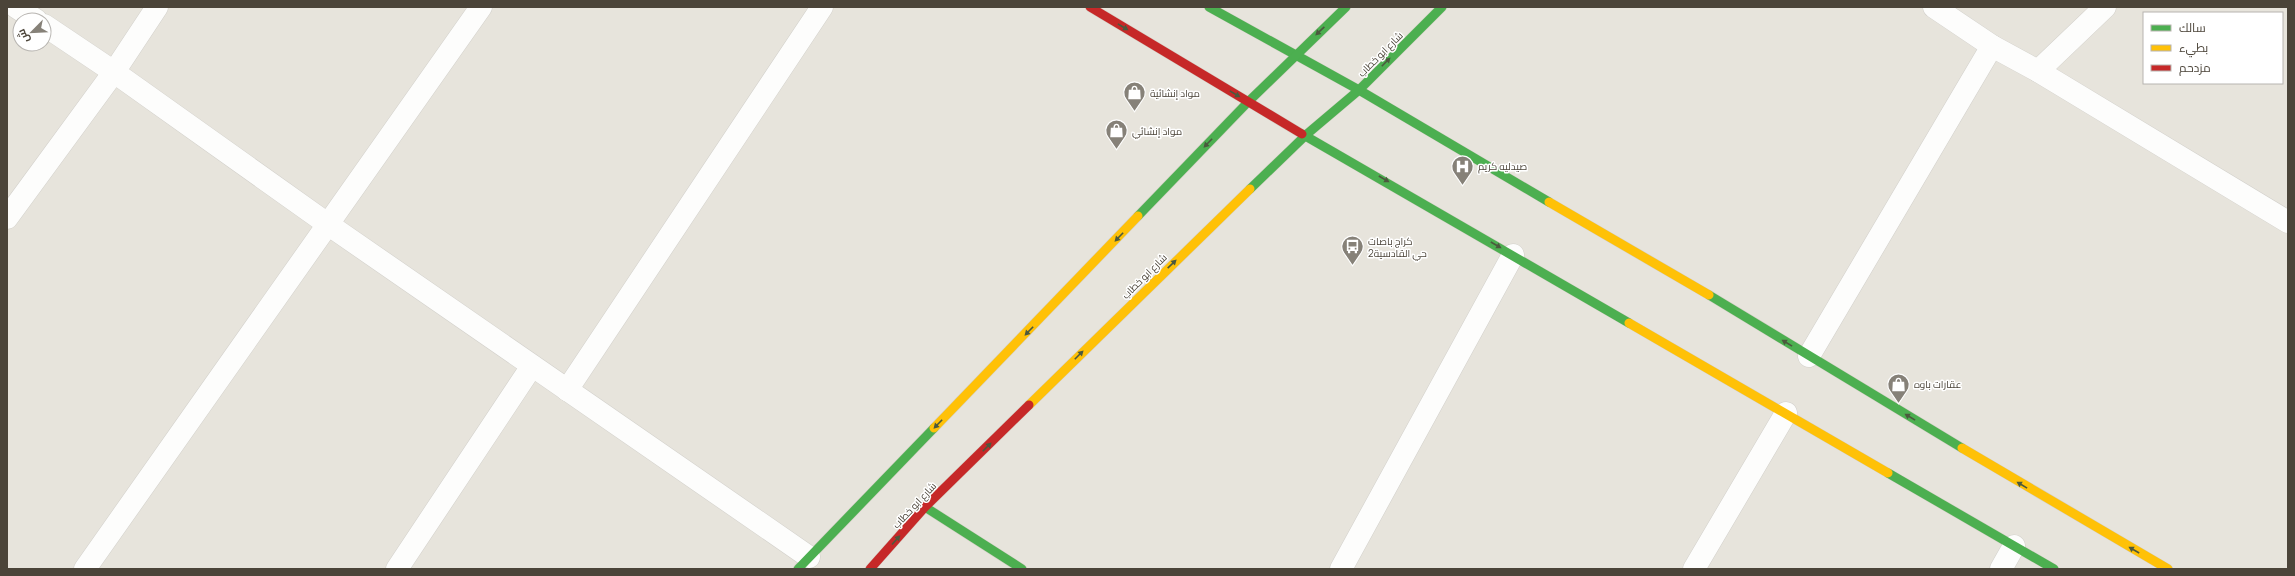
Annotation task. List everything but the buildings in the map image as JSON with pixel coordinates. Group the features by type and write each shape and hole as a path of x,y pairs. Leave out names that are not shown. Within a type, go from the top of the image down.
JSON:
{"street":[{"path":"7,218 114,72 157,7"},
{"path":"85,569 329,225 481,7"},
{"path":"567,390 822,7"},
{"path":"1090,7 1248,102 1307,134 2054,569"},
{"path":"1209,7 1359,90 1809,356 2039,495 2168,569"},
{"path":"52,30 114,72 329,225 567,390 804,563 1248,102 1294,55 1346,7"},
{"name":"شارع ابو خطاب","path":"870,569 925,507 1223,214 1307,134 1359,90 1442,7"},
{"path":"1934,7 1992,46 2038,71 2288,222"},
{"path":"2038,71 2105,7"},
{"path":"1809,356 1992,46"},
{"path":"1341,569 1513,254"},
{"path":"397,569 532,366"},
{"path":"1694,569 1786,413"},
{"path":"925,507 1022,569"},
{"path":"2001,569 2014,546"}],"shaded area":[{"path":"7,7 2288,7 2288,569 7,569"}],"traffic: fast":[{"path":"1209,7 1359,90 1549,202"},
{"path":"1138,216 1248,102 1346,7"},
{"path":"1250,189 1307,134 1359,90 1442,7"},
{"path":"1302,134 1629,323"},
{"path":"1709,295 1962,448"},
{"path":"798,569 934,428"},
{"path":"1888,473 2054,569"},
{"path":"925,507 1022,569"}],"traffic: slow":[{"path":"1029,405 1250,189"},
{"path":"1549,202 1709,295"},
{"path":"934,428 1138,216"},
{"path":"1629,323 1888,473"},
{"path":"1962,448 2168,569"}],"traffic: jam":[{"path":"1090,7 1302,134"},
{"path":"870,569 925,507 1029,405"}],"place":[{"name":"مواد إنشائية","path":"1134,112"},
{"name":"مواد إنشائي","path":"1116,150"},
{"name":"صيدليه كريم","path":"1463,186"},
{"name":"كراج باصات حي القادسية2","path":"1352,266"},
{"name":"عقارات باوه","path":"1898,404"}]}
